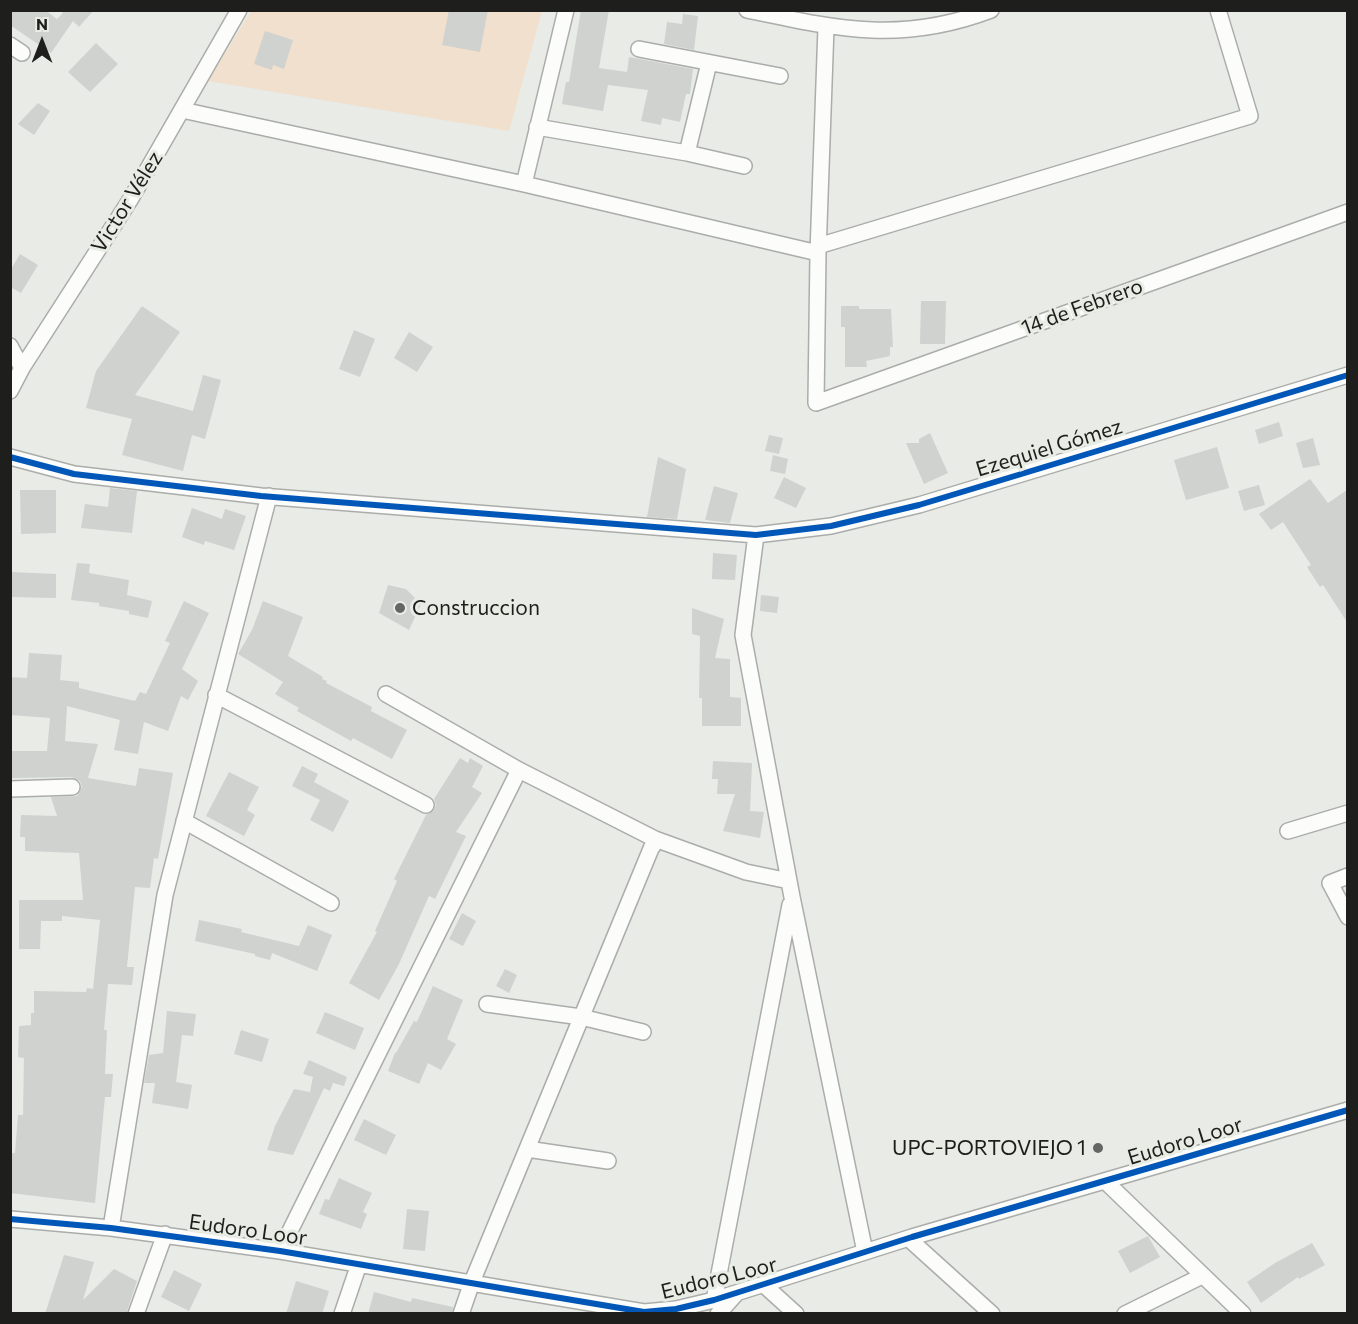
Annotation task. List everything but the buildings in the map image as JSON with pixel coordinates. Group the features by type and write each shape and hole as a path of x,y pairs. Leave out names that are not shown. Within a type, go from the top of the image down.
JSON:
{"street":[{"name":"Victor Vélez","path":"10,391 22,368 130,200 239,10"},
{"path":"524,184 566,10"},
{"path":"747,10 826,27 888,31 930,28 958,22 991,10"},
{"path":"182,110 818,249 1250,116 1218,10"},
{"path":"818,249 826,27"},
{"path":"639,49 780,76"},
{"path":"687,153 709,63"},
{"path":"537,127 687,153 744,166"},
{"name":"14 de Febrero","path":"818,249 816,403 1347,212"},
{"path":"10,346 22,368"},
{"name":"Ezequiel Gómez","path":"10,457 74,474 269,496 756,535 831,526 919,505 1347,375"},
{"path":"111,1228 165,895 269,496"},
{"path":"756,535 743,635 792,897 865,1252"},
{"path":"386,694 654,843 746,872 789,881"},
{"path":"216,695 426,805"},
{"path":"280,1251 519,770"},
{"path":"10,789 72,787"},
{"path":"1288,831 1347,813"},
{"path":"184,821 331,903"},
{"path":"461,1314 472,1282 654,843"},
{"path":"1347,876 1330,883 1347,917"},
{"path":"716,1307 792,897"},
{"path":"487,1004 581,1017 643,1032"},
{"name":"Eudoro Loor","path":"10,1219 165,1234 472,1282 647,1313 716,1307 737,1293 865,1252 1347,1110"},
{"path":"527,1149 608,1161"},
{"path":"1105,1182 1243,1314"},
{"path":"136,1314 165,1234"},
{"path":"909,1239 992,1314"},
{"path":"342,1314 358,1264"},
{"path":"1125,1314 1202,1276"},
{"path":"764,1285 796,1314"}],"shaded area":[{"path":"251,11 542,11 509,131 208,81"}],"cycle path":[{"path":"10,457 74,474 261,496 756,535 831,526 919,505 1348,375"},
{"path":"10,1219 111,1228 280,1251 644,1312 676,1309 714,1300 912,1237 1348,1110"}],"place":[{"name":"Construccion","path":"400,608"},
{"name":"UPC-PORTOVIEJO 1","path":"1098,1148"}]}
